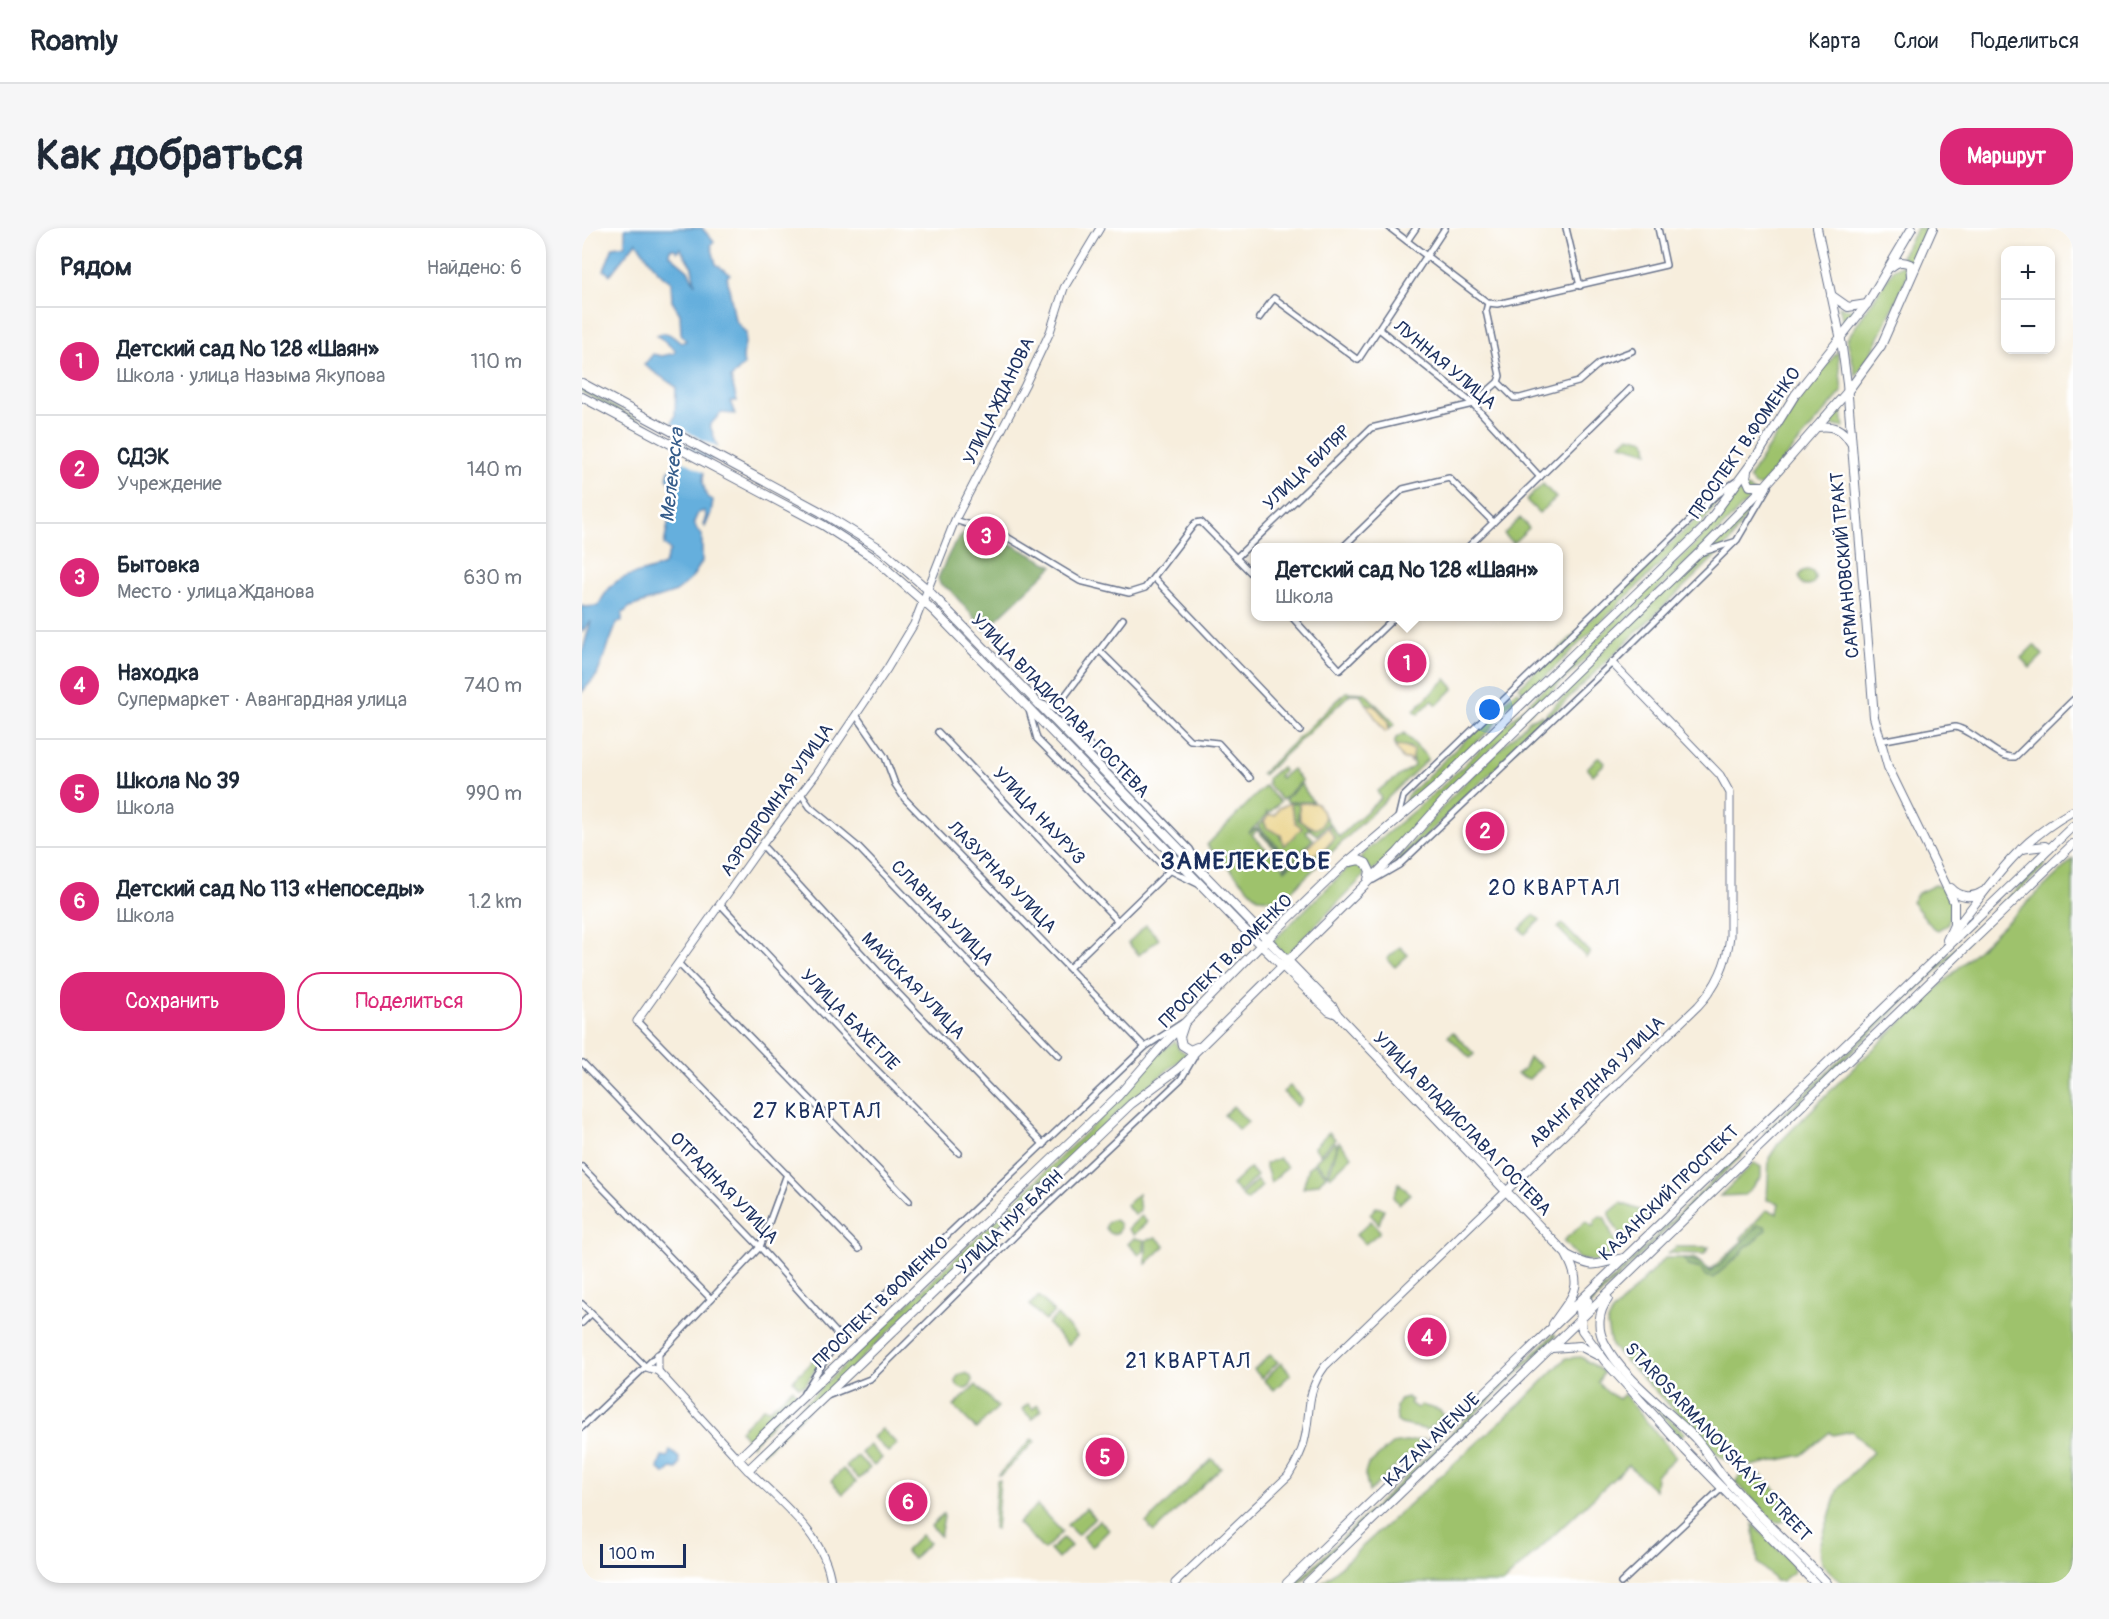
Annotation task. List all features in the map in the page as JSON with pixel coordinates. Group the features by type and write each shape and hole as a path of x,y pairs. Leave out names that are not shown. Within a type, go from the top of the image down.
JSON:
{"main road":[{"name":"САРМАНОВСКИЙ ТРАКТ","path":"1817,228 1841,340 1848,391 1874,717 1879,741 1896,786 1948,885 1956,915 1947,940"},
{"name":"ПРОСПЕКТ В.ФОМЕНКО","path":"738,1459 1118,1096 1186,1021 1346,863 1438,785 1703,529 1748,470 1796,395 1867,304 1912,228"},
{"name":"ПРОСПЕКТ В.ФОМЕНКО","path":"748,1470 1131,1104 1178,1069 1398,852 1449,795 1765,486 1848,391 1881,346 1933,228"},
{"path":"1890,268 1900,261 1905,261 1911,268 1911,278"},
{"path":"1831,295 1848,307 1867,304"},
{"name":"УЛИЦА ВЛАДИСЛАВА ГОСТЕВА","path":"582,383 821,512 881,549 927,589 1030,702 1203,881 1261,945 1285,963"},
{"name":"УЛИЦА ВЛАДИСЛАВА ГОСТЕВА","path":"582,397 823,525 874,558 1030,702"},
{"path":"1817,427 1835,426 1844,432 1851,443"},
{"path":"1748,470 1747,483 1753,488 1765,486"},
{"path":"1922,972 2017,850 2051,824 2073,811"},
{"name":"КАЗАНСКИЙ ПРОСПЕКТ","path":"1287,1583 2073,826"},
{"name":"КАЗАНСКИЙ ПРОСПЕКТ","path":"1580,1322 2073,844"},
{"path":"2017,850 2030,846 2045,846 2049,849 2052,859 2039,877"},
{"path":"1346,863 1359,860 1366,863 1370,875 1366,884"},
{"name":"УЛИЦА ВЛАДИСЛАВА ГОСТЕВА","path":"1203,881 1268,939 1285,963 1329,1011 1337,1014 1566,1254 1576,1272 1576,1287 1547,1333"},
{"path":"1948,885 1953,891 1975,897 1990,885"},
{"path":"1186,1021 1180,1037 1182,1045 1190,1050 1201,1045"},
{"name":"УЛИЦА ВЛАДИСЛАВА ГОСТЕВА","path":"1566,1254 1584,1264 1596,1266 1624,1258"},
{"name":"STAROSARMANOVSKAYA STREET","path":"1618,1285 1604,1304 1600,1315 1600,1330 1605,1344 1652,1398 1696,1439 1722,1475 1827,1583"},
{"path":"1595,1287 1580,1310 1580,1322 1584,1333 1605,1361"},
{"name":"KAZAN AVENUE","path":"1307,1583 1580,1322"},
{"path":"1552,1348 1580,1346 1605,1361"},
{"name":"STAROSARMANOVSKAYA STREET","path":"1605,1361 1685,1450 1815,1583"},
{"path":"1685,1450 1686,1440 1696,1439"},
{"path":"738,1459 748,1470"}],"street":[{"name":"УЛИЦА ЖДАНОВА","path":"927,589 955,519 1050,332 1064,288 1100,228"},
{"path":"1390,228 1488,303 1497,304 1666,265 1658,228"},
{"path":"1407,241 1416,228"},
{"path":"1259,318 1274,298 1358,360 1446,228"},
{"path":"1566,228 1580,286"},
{"path":"1488,303 1486,311 1500,376 1498,382 1514,398 1578,382 1600,363 1632,351"},
{"name":"ЛУННАЯ УЛИЦА","path":"1379,329 1473,404 1540,477"},
{"name":"УЛИЦА БИЛЯР","path":"1252,543 1371,428 1473,404 1498,382"},
{"path":"1472,543 1630,389"},
{"path":"1366,884 1399,865 1612,663 1737,540 1775,475"},
{"path":"1347,543 1403,489 1449,478 1493,522"},
{"path":"1398,820 1403,797 1714,497 1741,478"},
{"path":"955,519 1006,537 1080,581 1105,588 1136,592 1145,588 1195,524 1201,522 1251,573"},
{"path":"1698,554 1737,540"},
{"name":"УЛИЦА БИЛЯР","path":"1236,558 1251,544"},
{"path":"1154,578 1300,730"},
{"name":"АЭРОДРОМНАЯ УЛИЦА","path":"637,1021 856,715 914,624 927,589"},
{"path":"1055,709 1123,619"},
{"path":"1295,621 1338,669 1343,669 1391,621"},
{"path":"1100,651 1190,740 1218,743 1250,778"},
{"name":"АВАНГАРДНАЯ УЛИЦА","path":"1175,1583 1288,1476 1300,1456 1305,1440 1309,1394 1325,1366 1705,999 1722,972 1729,949 1732,805 1728,788 1720,775 1612,663"},
{"path":"1879,741 1955,727 1966,729 2001,754 2014,757 2073,700"},
{"path":"1030,702 1055,709 1190,849 1203,881 1169,871 1037,739 1030,702"},
{"name":"ЛАЗУРНАЯ УЛИЦА","path":"856,715 885,757 905,799 1145,1047"},
{"name":"УЛИЦА НАУРУЗ","path":"938,732 1118,921"},
{"name":"СЛАВНАЯ УЛИЦА","path":"801,794 810,807 857,846 1059,1056"},
{"name":"МАЙСКАЯ УЛИЦА","path":"762,845 890,984 1044,1145"},
{"path":"1069,968 1169,871"},
{"name":"УЛИЦА БАХЕТЛЕ","path":"721,905 858,1051 959,1153"},
{"path":"678,963 909,1201"},
{"path":"637,1021 859,1249"},
{"path":"801,1400 832,1346 840,1337 1145,1047 1186,1021"},
{"name":"УЛИЦА НУР БАЯН","path":"823,1398 870,1379 1031,1220 1180,1079 1201,1045"},
{"name":"ОТРАДНАЯ УЛИЦА","path":"583,1063 760,1247 840,1337"},
{"path":"582,1167 711,1299"},
{"path":"582,1427 658,1355 760,1247 787,1174"},
{"path":"582,1304 646,1367 658,1371 738,1459"},
{"path":"582,1323 591,1313"},
{"path":"658,1355 658,1371"},
{"path":"748,1470 818,1545 828,1564 831,1583"},
{"path":"1621,1583 1723,1487"}],"green space":[{"path":"1917,228 1929,228 1912,263 1901,257"},
{"path":"1902,265 1907,270 1906,279 1872,353 1856,376 1847,339 1894,269"},
{"path":"1839,306 1858,310 1845,330"},
{"path":"1838,351 1842,392 1761,486 1755,486 1749,478 1752,473 1801,396"},
{"path":"582,389 649,425 647,427 582,392"},
{"path":"1841,402 1844,428 1823,423"},
{"path":"1629,436 1646,440 1648,452 1621,444"},
{"path":"1543,484 1556,498 1539,513 1526,500"},
{"path":"1744,486 1755,493 1712,538 1435,803 1386,859 1372,871 1360,858 1364,853 1438,790 1696,543"},
{"path":"1725,492 1703,522 1539,683 1525,693 1519,687"},
{"path":"1753,504 1730,542 1549,717 1546,714 1567,693 1566,691 1576,677"},
{"path":"1520,518 1529,528 1513,543 1504,534"},
{"path":"980,528 1053,566 985,630 950,590 940,584 938,578 958,539 964,533"},
{"path":"1807,570 1813,572 1815,578 1813,584 1807,586 1801,584 1799,578 1801,572"},
{"path":"2034,645 2043,655 2030,668 2021,658"},
{"path":"1446,679 1454,688 1437,705 1432,700 1418,714 1414,710"},
{"path":"1517,690 1521,694 1499,714 1500,717 1490,730 1402,811 1407,796"},
{"path":"1346,692 1365,693 1395,724 1388,730 1390,726 1375,706 1366,704 1360,694 1350,694 1263,775 1261,774"},
{"path":"1541,715 1546,719 1399,862 1391,867 1456,792 1530,720"},
{"path":"1404,733 1427,757 1427,760 1282,900 1258,898 1207,845 1265,786 1280,802 1269,813 1266,811 1268,814 1248,833 1257,828 1291,862 1285,870 1304,852 1311,856 1327,848 1334,838 1328,828 1330,824 1339,837 1381,798 1377,791 1414,766 1410,747 1394,745 1396,738","holes":["1257,830 1288,862 1284,867 1252,835"]},
{"path":"1599,757 1605,763 1593,775 1587,768"},
{"path":"1281,767 1284,770 1279,776 1281,778 1292,769 1302,781 1282,800 1267,784 1269,782 1267,779"},
{"path":"1301,784 1313,802 1288,802 1285,799"},
{"path":"1290,803 1299,803 1298,819 1310,828 1321,826 1325,816 1329,823 1317,835 1309,829 1306,832 1313,839 1292,861 1258,826 1264,821 1266,827 1279,833 1281,839 1302,828 1296,823"},
{"path":"2073,859 2073,1583 1842,1583 1822,1564 1820,1546 1838,1488 1873,1452 1852,1431 1833,1435 1830,1432 1802,1455 1751,1466 1732,1464 1717,1454 1611,1346 1607,1325 1611,1314 1665,1258 1694,1258 1710,1270 1742,1241 1741,1238 1766,1210 1777,1213 1779,1203 1767,1200 1769,1158 1778,1144 1844,1077"},
{"path":"2046,861 2044,867 1766,1135 1764,1133"},
{"path":"1356,864 1364,872 1363,877 1286,956 1272,942 1351,865"},
{"path":"1935,885 1945,889 1951,903 1948,924 1938,930 1933,928 1912,902 1918,893"},
{"path":"1534,915 1540,920 1525,934 1520,929"},
{"path":"1562,924 1590,953 1586,957 1558,928"},
{"path":"1146,925 1159,939 1139,955 1128,943"},
{"path":"1400,947 1408,955 1395,967 1387,959"},
{"path":"1453,1032 1474,1054 1470,1058 1448,1036"},
{"path":"1175,1041 1179,1049 1187,1054 1129,1102 996,1228 992,1224 1123,1096 1159,1053"},
{"path":"1529,1058 1542,1066 1529,1079 1517,1074 1523,1070"},
{"path":"1290,1086 1303,1100 1297,1106 1283,1092"},
{"path":"1233,1106 1248,1122 1239,1130 1224,1115"},
{"path":"1329,1132 1335,1139 1320,1154 1314,1147"},
{"path":"1335,1142 1337,1144 1327,1174 1315,1161"},
{"path":"1339,1142 1352,1156 1330,1177 1329,1175"},
{"path":"1743,1150 1744,1153 1587,1308 1588,1304"},
{"path":"1279,1158 1287,1167 1271,1183 1265,1164"},
{"path":"1314,1163 1326,1175 1319,1183 1303,1188 1309,1167"},
{"path":"1754,1163 1761,1167 1761,1177 1745,1195 1720,1196"},
{"path":"1250,1168 1257,1176 1240,1193 1232,1185"},
{"path":"1257,1180 1262,1186 1247,1201 1241,1195"},
{"path":"1399,1183 1410,1194 1399,1204 1393,1197"},
{"path":"1138,1194 1140,1211 1135,1215 1126,1205"},
{"path":"1621,1203 1652,1215 1624,1242 1610,1218 1610,1212"},
{"path":"1376,1207 1384,1209 1379,1224 1370,1214"},
{"path":"1141,1216 1147,1222 1134,1235 1128,1229"},
{"path":"1600,1216 1605,1218 1615,1243 1615,1251 1599,1262 1579,1259 1563,1241 1586,1221 1593,1227 1595,1220"},
{"path":"1110,1220 1116,1220 1120,1227 1116,1234 1110,1234 1106,1230 1106,1224"},
{"path":"1371,1221 1379,1233 1365,1244 1356,1235"},
{"path":"1758,1225 1765,1226 1766,1230 1713,1278 1705,1276 1701,1269 1688,1266 1684,1258 1699,1262 1711,1272"},
{"path":"989,1226 994,1231 761,1455 756,1450"},
{"path":"1156,1237 1165,1246 1146,1264 1146,1240"},
{"path":"1134,1238 1144,1240 1144,1251 1139,1255 1128,1244"},
{"path":"1676,1247 1709,1247 1704,1254 1668,1253"},
{"path":"1039,1296 1054,1312 1045,1321 1030,1305"},
{"path":"1057,1315 1077,1336 1068,1345 1048,1324"},
{"path":"1554,1334 1556,1336 1300,1583 1296,1583"},
{"path":"836,1338 805,1385 799,1387 793,1380"},
{"path":"1270,1355 1278,1362 1262,1378 1254,1370"},
{"path":"1581,1357 1604,1372 1598,1382 1607,1392 1619,1399 1624,1394 1676,1457 1656,1475 1655,1490 1628,1465 1503,1583 1322,1583 1521,1403 1566,1358"},
{"path":"1281,1363 1291,1374 1274,1390 1264,1380"},
{"path":"964,1373 970,1375 972,1381 970,1387 964,1389 958,1387 956,1381 958,1375"},
{"path":"976,1385 998,1407 976,1429 954,1406"},
{"path":"793,1388 798,1398 751,1445 740,1430 763,1408 770,1409"},
{"path":"1407,1397 1412,1400 1410,1403 1418,1409 1421,1405 1439,1410 1444,1415 1428,1430 1401,1424 1397,1421 1396,1407 1400,1399"},
{"path":"1028,1404 1033,1409 1037,1405 1042,1410 1032,1419 1022,1409"},
{"path":"1653,1404 1685,1433 1679,1438"},
{"path":"882,1429 897,1444 888,1452 873,1437"},
{"path":"1032,1439 1035,1441 1001,1475 998,1475"},
{"path":"1425,1439 1369,1492 1365,1473 1368,1465 1392,1444"},
{"path":"869,1445 882,1458 874,1466 861,1453"},
{"path":"857,1456 870,1468 859,1479 846,1466"},
{"path":"1212,1459 1221,1468 1154,1532 1146,1523"},
{"path":"843,1469 856,1482 843,1494 831,1481"},
{"path":"1760,1474 1792,1506 1792,1514 1782,1522 1775,1522 1736,1482 1739,1476"},
{"path":"997,1480 1000,1480 996,1529 993,1528"},
{"path":"1037,1505 1062,1532 1044,1550 1018,1523"},
{"path":"1086,1508 1095,1518 1077,1535 1067,1525"},
{"path":"943,1514 944,1517 940,1536 931,1526"},
{"path":"1099,1520 1109,1530 1092,1547 1082,1537"},
{"path":"1753,1524 1793,1565 1793,1572 1782,1581 1776,1581 1758,1563"},
{"path":"921,1535 929,1543 913,1559 905,1551"},
{"path":"1063,1538 1071,1546 1058,1559 1050,1550"}],"sand":[{"path":"1366,704 1375,706 1388,721 1388,730 1385,732"},
{"path":"1404,746 1413,750 1411,762 1409,759 1403,760 1395,747"},
{"path":"1290,803 1296,823 1302,828 1284,846 1281,835 1267,828 1264,821 1269,815 1275,815 1279,808"},
{"path":"1299,803 1317,803 1325,816 1322,825 1316,829 1300,821"},
{"path":"1328,827 1334,838 1325,849 1311,856 1305,850"}],"water":[{"name":"Мелекеска","path":"625,228 702,228 714,242 711,245 716,264 730,274 727,277 735,320 746,333 744,365 731,378 737,401 730,401 735,414 721,413 710,425 721,458 708,460 704,475 703,483 706,493 708,498 713,500 711,513 705,527 703,525 706,516 704,511 698,513 694,522 702,535 702,562 692,578 676,592 630,607 622,614 622,622 617,623 597,675 582,692 582,653 591,621 582,632 582,604 583,607 598,606 618,580 664,565 670,550 664,545 675,487 667,478 669,470 676,468 684,439 667,432 675,416 676,387 644,365 653,354 662,356 675,353 675,350 657,335 667,333 681,343 686,341 681,334 680,314 672,301 671,282 656,268 636,242 610,275 604,270 613,247 625,245","holes":["680,248 692,267 695,284 688,270 669,254 670,249 675,249 677,252"]},
{"path":"670,1450 679,1458 680,1464 677,1469 671,1468 665,1474 658,1468 662,1456 668,1457"}],"pier":[{"path":"669,422 722,450 724,458 722,461 718,462 665,434"},
{"path":"680,444 713,462 710,463 706,473 676,457"}],"place":[{"name":"Бытовка","path":"986,536"},
{"name":"Детский сад № 128 «Шаян»","path":"1407,663"},
{"name":"СДЭК","path":"1485,831"},
{"name":"Находка","path":"1427,1337"},
{"name":"Школа № 39","path":"1105,1457"},
{"name":"Детский сад № 113 «Непоседы»","path":"908,1502"}],"district":[{"name":"ЗАМЕЛЕКЕСЬЕ","path":"1246,861"},
{"name":"20 КВАРТАЛ","path":"1554,888"},
{"name":"27 КВАРТАЛ","path":"817,1111"},
{"name":"21 КВАРТАЛ","path":"1188,1361"}]}
